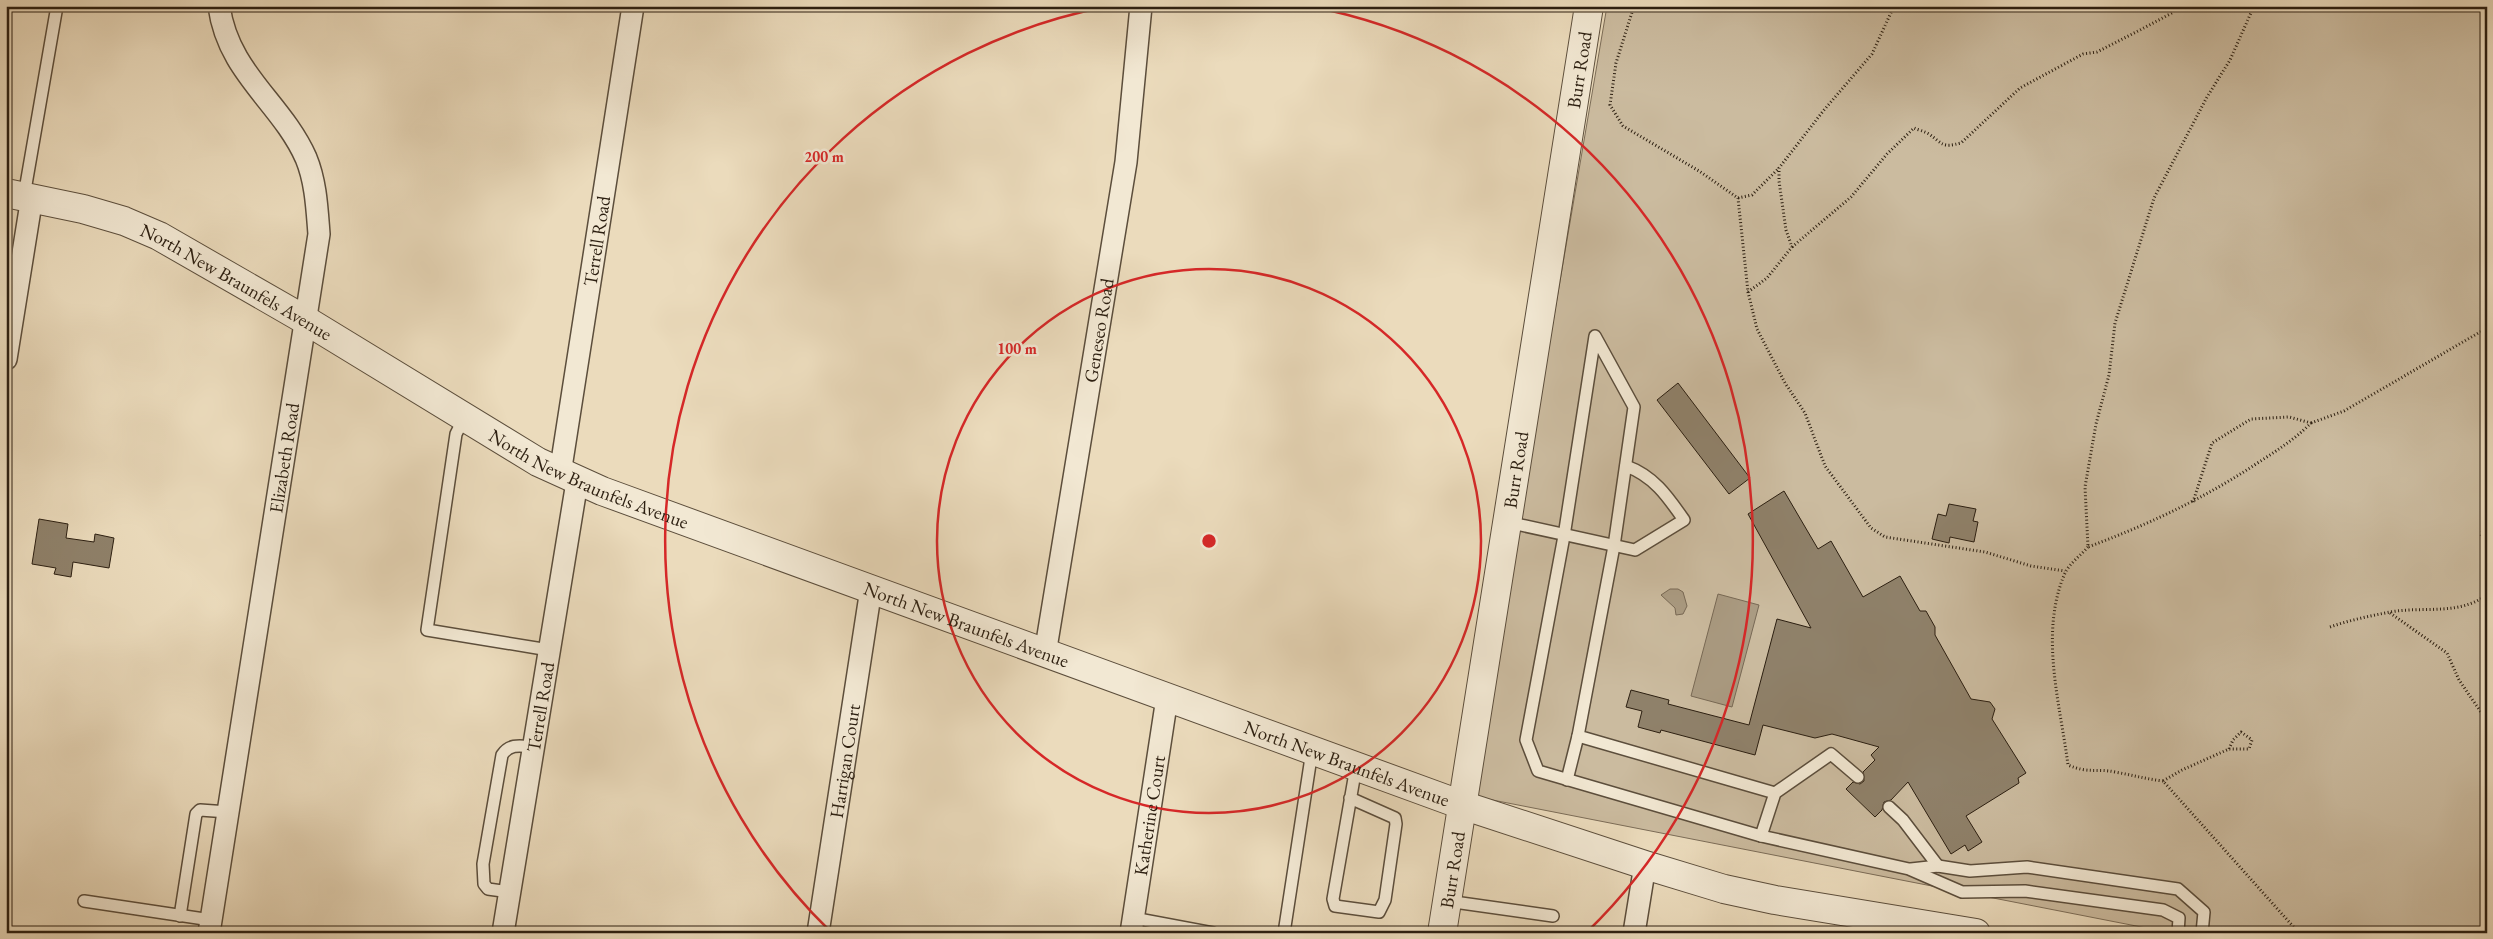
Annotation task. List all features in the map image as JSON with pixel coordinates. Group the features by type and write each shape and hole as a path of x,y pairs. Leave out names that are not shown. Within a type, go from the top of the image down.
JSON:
{"street":[{"name":"Elizabeth Road","path":"210,927 307,321 319,234 316,192 306,159 286,124 247,77 230,46 219,6"},
{"name":"Terrell Road","path":"503,933 549,650 568,478 633,6"},
{"name":"Geneseo Road","path":"1045,654 1126,162 1141,6"},
{"name":"Burr Road","path":"1442,933 1589,6"},
{"name":"North New Braunfels Avenue","path":"21,195 124,221 159,236 307,321 568,478 1356,767 1462,805 1645,865 1724,889 1775,900 1912,928 1976,933"},
{"path":"6,358 21,195"},
{"name":"Harrigan Court","path":"818,933 871,589"},
{"name":"Katherine Court","path":"1132,926 1167,698"},
{"path":"1634,933 1645,865"}],"lane":[{"path":"21,195 57,6"},
{"path":"1567,780 1578,736 1614,546 1634,407 1595,336 1564,536 1526,740 1538,771 1567,780 1761,836 1909,869 1962,892 2025,890 2163,910 2179,918 2178,933"},
{"path":"464,417 456,434 427,630 549,650"},
{"path":"1507,522 1635,550 1684,520 1664,491 1643,472 1626,466"},
{"path":"1578,736 1775,793"},
{"path":"510,892 488,888 484,884 483,864 502,755 506,749 515,745 534,747"},
{"path":"1284,933 1312,751"},
{"path":"1761,836 1775,793 1831,754 1858,776"},
{"path":"1350,798 1395,818 1396,824 1385,900 1379,912 1335,906 1332,899 1350,798 1356,767"},
{"path":"1889,806 1903,820 1938,866"},
{"path":"180,916 196,814 200,810 228,812"},
{"path":"1909,869 1938,866 1970,871 2027,867 2178,890 2204,912 2202,933"},
{"path":"2174,915 2186,897"},
{"path":"1447,900 1553,916"},
{"path":"84,901 180,916 210,927"},
{"path":"1132,926 1213,933"}],"path":[{"path":"1634,6 1616,63 1610,105 1623,126 1699,171 1738,198 1752,195 1779,168 1824,110 1872,54 1894,6"},
{"path":"1748,292 1767,278 1792,248 1851,197 1888,154 1914,128 1948,147 1961,143 2020,88 2083,54 2097,52 2140,30 2172,13 2179,6"},
{"path":"2088,547 2085,487 2096,424 2109,375 2118,314 2154,198 2207,97 2230,60 2254,6"},
{"path":"1779,168 1786,230 1792,248"},
{"path":"1738,198 1748,292 1757,329 1785,383 1806,413 1825,466 1870,528 1885,537 1985,552 2031,566 2065,571"},
{"path":"2229,749 2233,740 2241,732 2252,740 2249,749 2229,749 2182,770 2163,781 2136,778 2114,771 2082,771 2068,765 2051,654 2056,608 2065,571 2088,547 2135,530 2192,502 2294,441 2311,423 2344,411 2487,328"},
{"path":"2192,502 2212,443 2250,419 2289,417 2311,423"},
{"path":"2487,522 2481,534 2487,551"},
{"path":"2330,627 2350,620 2390,612 2472,605 2487,595"},
{"path":"2390,612 2446,653 2459,680 2487,722"},
{"path":"2163,781 2298,933"}],"shaded area":[{"path":"1607,6 2487,6 2487,933 2172,933 1472,796"},
{"path":"1670,589 1678,589 1683,592 1687,606 1683,614 1676,615 1675,608 1661,595"},
{"path":"1718,594 1759,605 1732,707 1691,696"}],"building":[{"path":"1678,383 1750,478 1729,494 1657,400"},
{"path":"1784,491 1818,549 1831,541 1863,597 1900,576 1920,611 1926,611 1935,627 1935,635 1971,699 1990,702 1995,709 1992,719 2026,773 2018,778 2019,783 1966,816 1982,842 1968,851 1965,845 1951,854 1908,782 1891,800 1884,802 1882,810 1875,817 1846,789 1853,782 1860,784 1864,781 1863,772 1875,760 1871,755 1879,747 1832,734 1815,738 1763,725 1755,755 1661,730 1660,733 1638,727 1642,711 1626,707 1631,690 1669,700 1668,704 1749,725 1777,619 1811,628 1748,514"},
{"path":"1949,504 1976,509 1973,521 1978,522 1974,542 1950,537 1949,543 1932,539 1938,514 1946,516"},
{"path":"39,519 68,524 66,538 94,542 95,534 114,538 109,568 73,562 71,577 54,574 56,568 32,564"}]}
